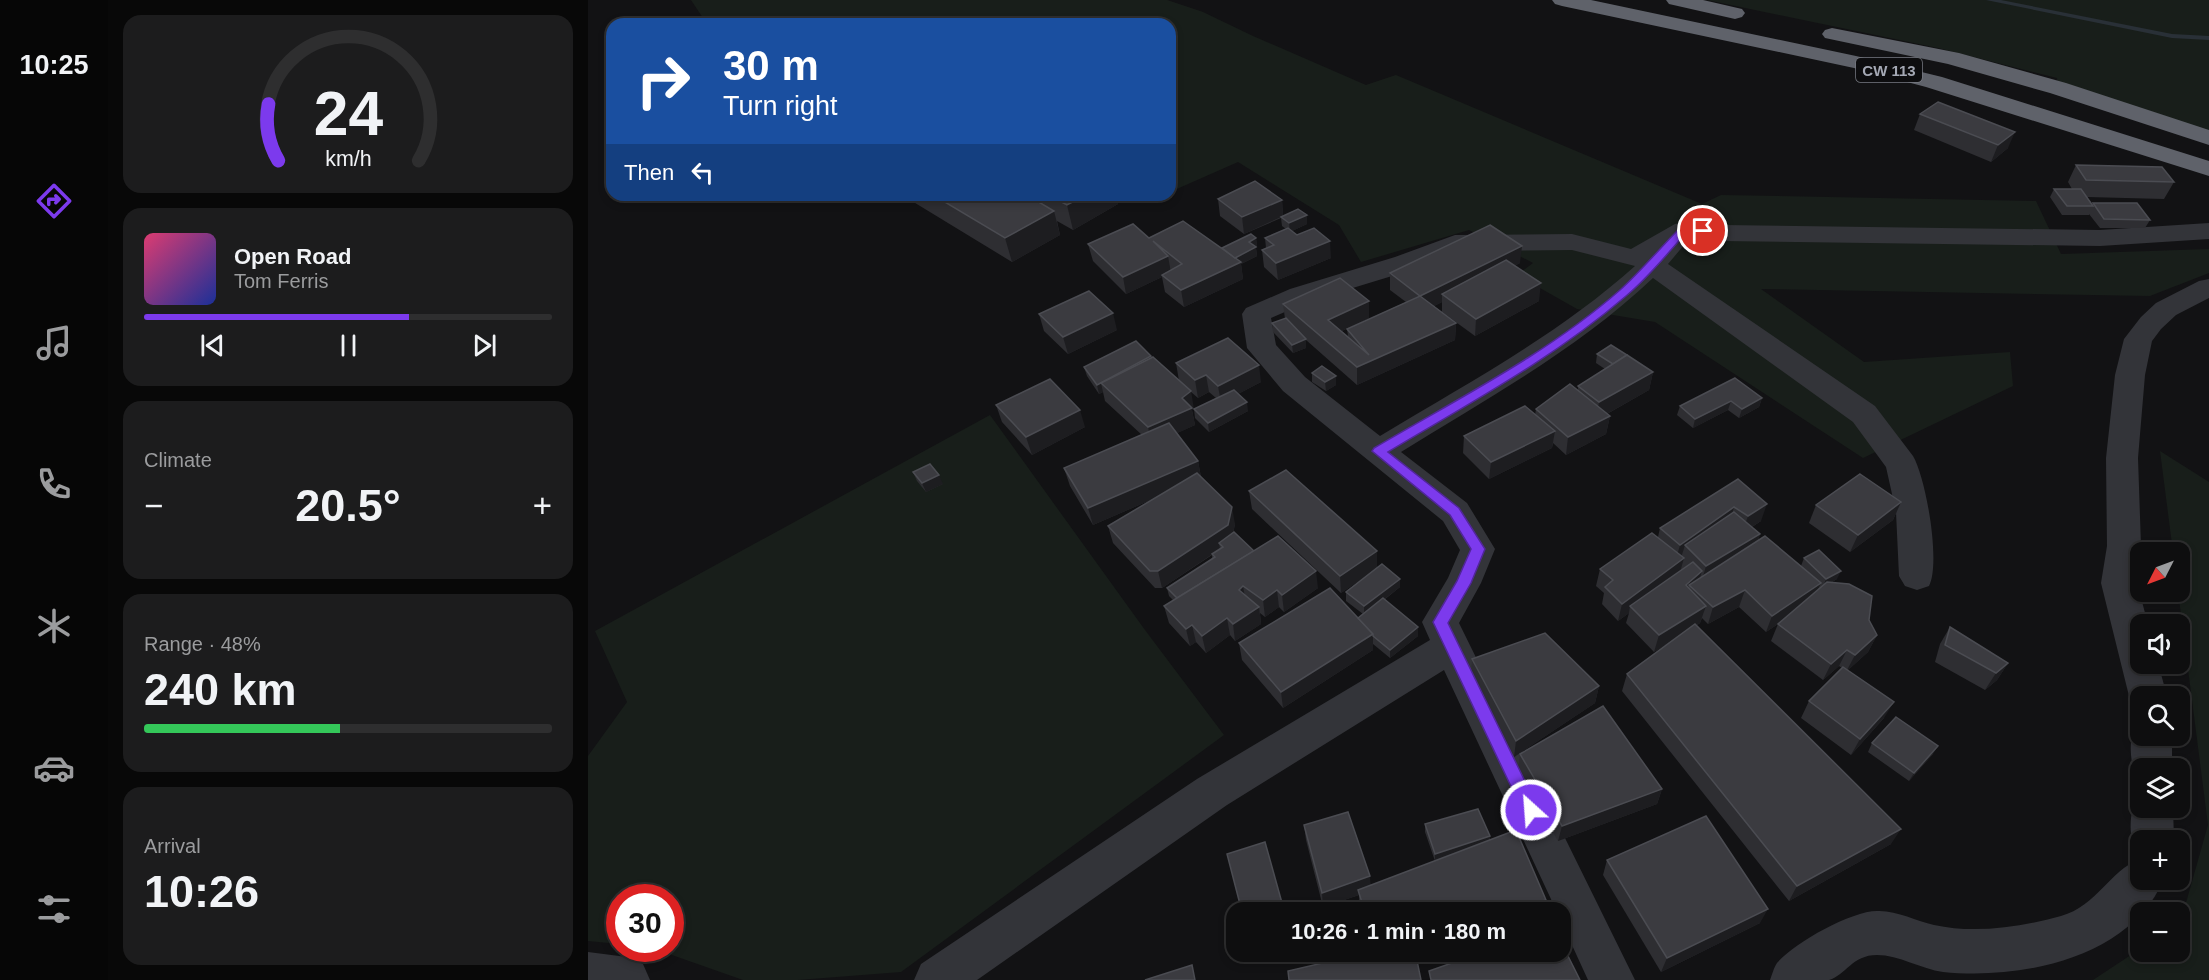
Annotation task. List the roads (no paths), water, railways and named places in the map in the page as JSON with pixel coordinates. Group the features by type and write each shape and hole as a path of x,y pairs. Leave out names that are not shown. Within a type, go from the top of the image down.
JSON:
{"highway":[{"name":"CW 113","path":"1562,0 1856,62 1934,82 2209,170"},
{"path":"1676,0 1754,17"},
{"path":"1809,29 1962,61 2058,88 2209,138"}],"street":[{"path":"1612,980 1440,622 1463,583 1478,549 1455,512 1294,384 1262,348 1256,314 1300,295 1405,263 1455,243 1572,242 1635,258 1684,230 2100,238 2209,231"},
{"path":"1379,451 1535,358 1598,313 1652,265 1684,230"},
{"path":"1652,265 1864,414 1902,464 1913,512 1917,576"},
{"path":"2145,686 2119,583 2124,546 2122,458 2130,375 2138,339 2151,322 2166,309 2209,287"},
{"path":"937,980 1212,792 1452,646"},
{"path":"1792,980 1842,943 1875,933 1939,949 1964,952 2025,946 2068,936 2096,924 2131,890"},
{"path":"588,975 627,980"}],"waterway":[{"path":"1990,0 2172,36 2209,38"}]}
